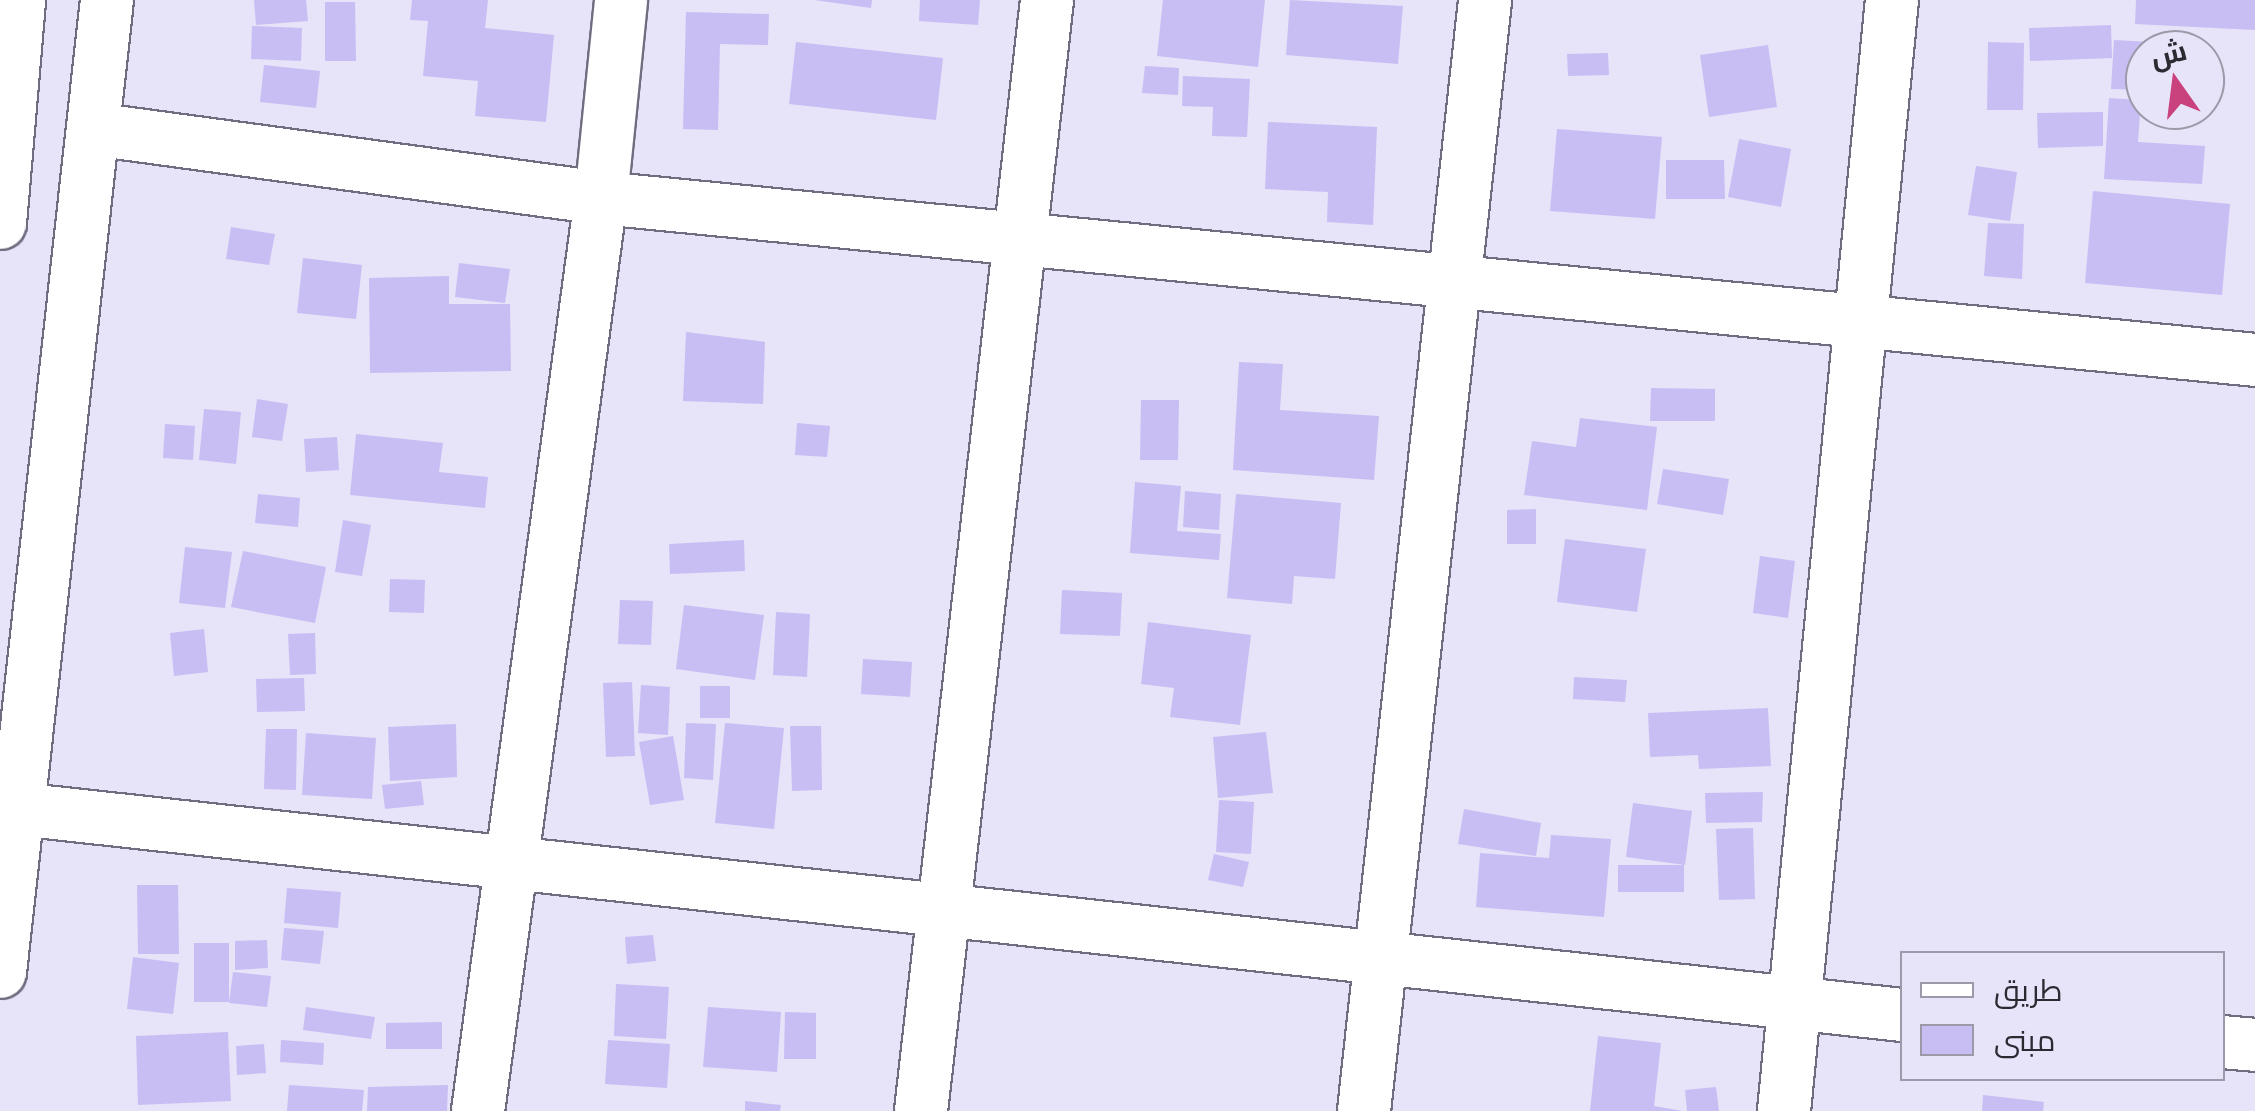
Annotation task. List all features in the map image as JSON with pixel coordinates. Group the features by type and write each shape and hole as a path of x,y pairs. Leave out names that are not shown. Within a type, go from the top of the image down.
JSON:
{"street":[{"path":"0,223 20,0"},
{"path":"0,972 107,0"},
{"path":"478,1111 601,198 622,0"},
{"path":"921,1111 1016,239 1047,0"},
{"path":"1364,1111 1385,962 1486,0"},
{"path":"1784,1111 1892,0"},
{"path":"93,129 601,198 2255,360"},
{"path":"18,810 1385,962 1900,1015"},
{"path":"2225,1042 2255,1044"}],"building":[{"path":"254,0 306,0 308,21 256,25"},
{"path":"412,0 488,0 485,28 554,35 546,122 475,116 478,81 423,76 428,21 410,20"},
{"path":"814,0 872,0 871,8"},
{"path":"920,0 980,0 978,25 919,21"},
{"path":"1163,0 1265,0 1258,67 1157,56"},
{"path":"1290,0 1403,6 1398,64 1286,55"},
{"path":"2136,0 2255,0 2255,30 2135,24"},
{"path":"325,2 355,2 356,61 325,61"},
{"path":"686,12 769,14 768,45 720,44 718,130 683,129"},
{"path":"2111,25 2112,58 2030,61 2029,28"},
{"path":"252,26 302,28 301,61 251,59"},
{"path":"2114,40 2125,41 2125,89 2111,89"},
{"path":"796,42 943,58 936,120 789,104"},
{"path":"1988,42 2024,43 2023,110 1987,110"},
{"path":"1768,45 1777,107 1709,117 1700,55"},
{"path":"1608,53 1609,75 1568,76 1567,54"},
{"path":"264,65 320,71 316,108 260,102"},
{"path":"1145,66 1179,68 1178,95 1142,93"},
{"path":"1183,76 1250,79 1247,137 1212,136 1213,107 1182,106"},
{"path":"2109,98 2125,99 2125,130 2139,130 2138,142 2205,146 2202,184 2104,179"},
{"path":"2103,112 2103,146 2038,148 2037,113"},
{"path":"1268,122 1377,127 1373,225 1327,222 1328,192 1265,189"},
{"path":"1557,129 1662,137 1655,219 1550,211"},
{"path":"1739,139 1791,149 1781,207 1728,197"},
{"path":"1666,160 1724,160 1725,199 1666,199"},
{"path":"1976,166 2017,172 2010,221 1968,215"},
{"path":"2093,191 2230,204 2222,295 2085,283"},
{"path":"1988,223 2024,224 2022,279 1984,276"},
{"path":"231,227 275,234 269,265 226,259"},
{"path":"303,258 362,265 356,319 297,313"},
{"path":"459,263 510,269 505,303 455,297"},
{"path":"449,276 449,304 510,304 511,371 370,373 369,278"},
{"path":"686,332 765,342 763,404 683,401"},
{"path":"1239,362 1283,364 1280,410 1379,416 1374,480 1233,470"},
{"path":"1651,388 1715,389 1715,421 1650,421"},
{"path":"257,399 288,404 282,441 252,437"},
{"path":"1141,400 1179,400 1178,460 1140,460"},
{"path":"204,409 241,412 236,464 199,460"},
{"path":"1580,418 1657,427 1647,510 1524,495 1532,441 1576,447"},
{"path":"797,423 830,426 827,457 795,455"},
{"path":"165,424 195,426 193,460 163,458"},
{"path":"356,434 443,443 439,472 488,477 485,508 350,495"},
{"path":"337,437 339,470 306,472 304,439"},
{"path":"1663,469 1729,479 1723,515 1657,504"},
{"path":"1135,482 1181,486 1177,531 1221,534 1219,560 1130,553"},
{"path":"1185,491 1221,494 1219,530 1183,527"},
{"path":"258,494 300,498 298,527 255,523"},
{"path":"1236,494 1341,503 1335,579 1294,576 1292,604 1227,598"},
{"path":"1536,509 1536,544 1507,544 1507,510"},
{"path":"343,520 371,525 362,576 335,572"},
{"path":"1565,539 1646,549 1637,612 1557,602"},
{"path":"744,540 745,571 670,574 669,544"},
{"path":"185,547 232,552 225,608 179,603"},
{"path":"243,551 326,567 315,623 231,607"},
{"path":"1760,556 1795,561 1788,618 1753,613"},
{"path":"390,579 425,580 424,613 389,612"},
{"path":"1062,590 1122,593 1120,636 1060,634"},
{"path":"620,600 653,601 651,645 618,644"},
{"path":"684,605 764,615 755,680 676,669"},
{"path":"776,612 810,614 807,677 773,675"},
{"path":"1148,622 1251,635 1240,725 1170,717 1174,688 1141,684"},
{"path":"204,629 208,672 174,676 170,633"},
{"path":"315,633 316,674 290,675 288,634"},
{"path":"863,659 912,662 910,697 861,694"},
{"path":"1574,677 1627,680 1625,702 1573,699"},
{"path":"304,678 305,711 257,712 256,679"},
{"path":"632,682 635,756 606,757 603,683"},
{"path":"641,685 670,687 668,735 638,733"},
{"path":"700,686 730,686 730,718 700,718"},
{"path":"1768,708 1771,766 1699,769 1698,755 1650,757 1648,713"},
{"path":"686,723 716,724 713,780 684,778"},
{"path":"725,723 784,728 774,829 715,823"},
{"path":"456,724 457,777 390,781 388,727"},
{"path":"790,726 821,726 822,790 792,791"},
{"path":"266,729 297,729 296,790 264,789"},
{"path":"1266,732 1273,793 1218,798 1213,737"},
{"path":"306,733 376,738 372,799 302,795"},
{"path":"673,736 684,800 650,805 639,742"},
{"path":"421,781 424,805 385,809 382,785"},
{"path":"1763,792 1762,822 1706,823 1705,793"},
{"path":"1219,800 1254,802 1251,854 1216,852"},
{"path":"1633,803 1692,811 1685,865 1626,857"},
{"path":"1464,809 1541,823 1536,856 1458,844"},
{"path":"1753,828 1755,899 1719,900 1716,829"},
{"path":"1551,835 1611,839 1604,917 1476,907 1480,853 1549,858"},
{"path":"1214,854 1249,862 1243,887 1208,880"},
{"path":"1618,865 1684,865 1684,892 1618,892"},
{"path":"137,885 178,885 179,954 138,954"},
{"path":"287,888 341,892 338,928 284,923"},
{"path":"284,928 324,931 320,964 281,960"},
{"path":"653,935 656,961 627,964 625,937"},
{"path":"267,940 268,968 235,970 235,941"},
{"path":"194,943 229,943 229,1002 194,1002"},
{"path":"133,957 179,963 173,1014 127,1009"},
{"path":"233,972 271,976 267,1007 229,1003"},
{"path":"616,984 669,987 666,1039 614,1036"},
{"path":"306,1007 375,1017 371,1039 303,1030"},
{"path":"708,1007 781,1012 777,1072 703,1067"},
{"path":"785,1012 816,1013 816,1059 784,1059"},
{"path":"442,1022 442,1049 386,1049 386,1023"},
{"path":"228,1032 231,1101 138,1105 136,1036"},
{"path":"1598,1036 1661,1043 1654,1106 1683,1111 1590,1111"},
{"path":"281,1040 324,1043 323,1065 280,1062"},
{"path":"608,1040 670,1044 667,1088 605,1084"},
{"path":"264,1044 266,1073 237,1075 236,1046"},
{"path":"289,1085 364,1090 362,1111 287,1111"},
{"path":"448,1085 447,1111 367,1111 368,1087"},
{"path":"1716,1087 1719,1111 1687,1111 1685,1090"},
{"path":"1983,1095 2044,1102 2043,1111 1982,1111"},
{"path":"745,1101 781,1105 780,1111 745,1111"}]}
